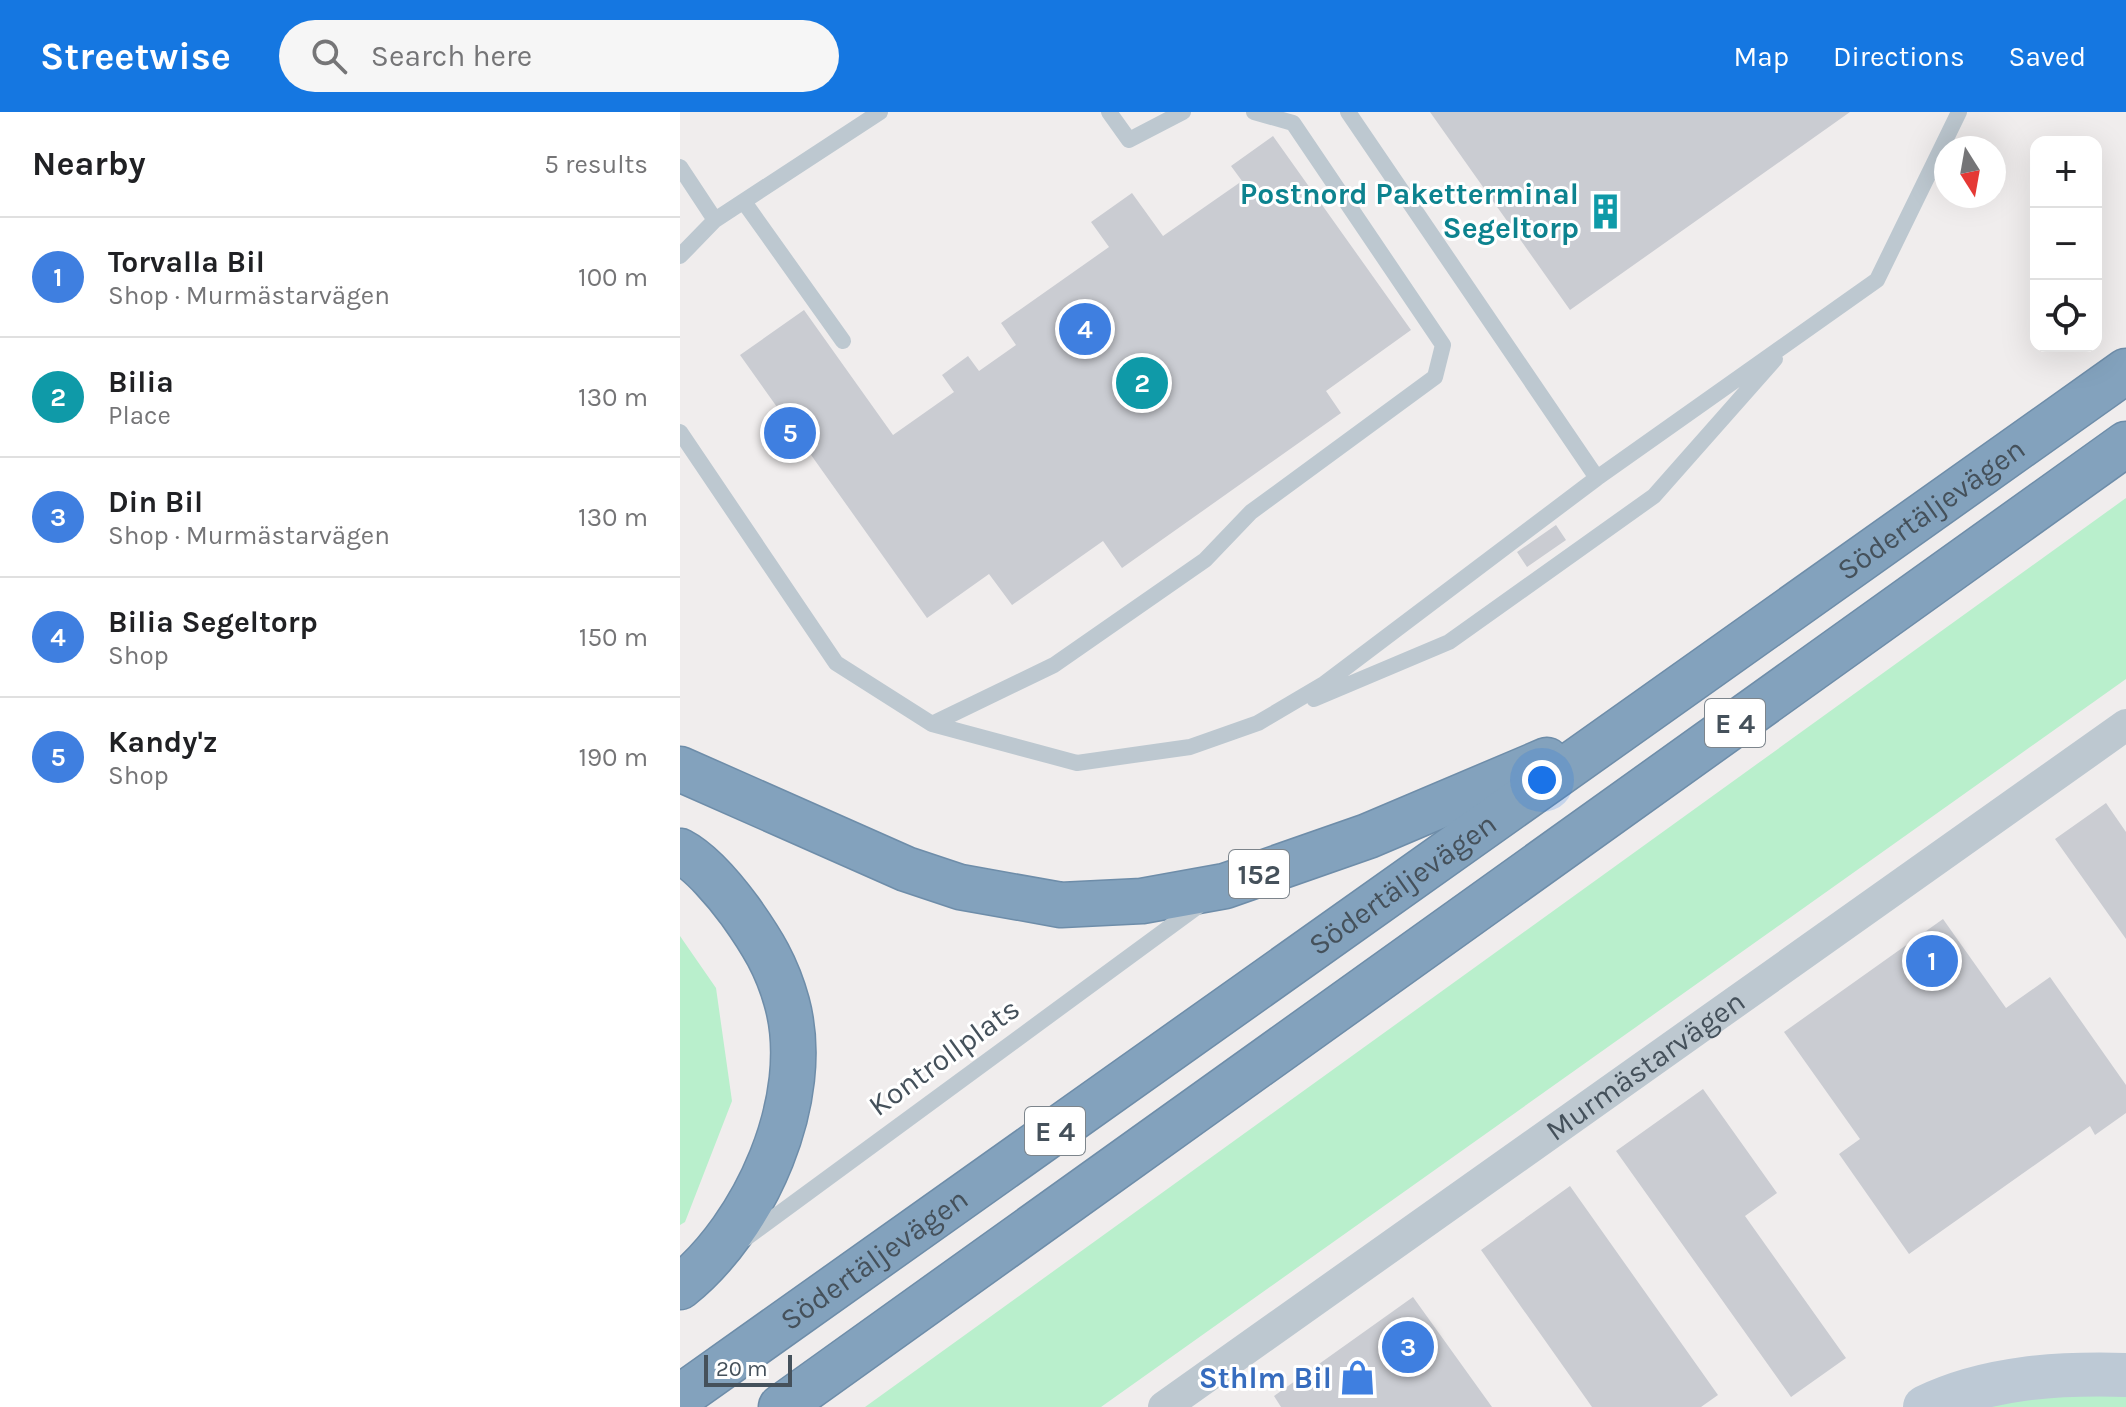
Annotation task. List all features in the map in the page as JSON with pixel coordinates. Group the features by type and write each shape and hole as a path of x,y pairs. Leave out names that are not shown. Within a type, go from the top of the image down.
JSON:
{"highway":[{"name":"Södertäljevägen","path":"680,1397 2126,371"},
{"name":"Södertäljevägen","path":"781,1407 2126,444"},
{"name":"152","path":"680,769 906,869 960,887 1061,905 1142,901 1225,886 1368,836 1626,726"},
{"path":"680,851 727,894 766,947 788,1005 793,1053 787,1112 768,1169 744,1213 688,1280"}],"main road":[{"path":"1925,1407 1951,1394 2017,1380 2074,1374 2126,1375"}],"street":[{"name":"Murmästarvägen","path":"1164,1407 2126,725"}],"lane":[{"path":"680,256 715,220 880,112"},
{"path":"1109,112 1129,140 1183,112"},
{"path":"932,724 1054,665 1205,560 1251,512 1435,377 1443,345 1293,123 1254,112"},
{"path":"1348,112 1597,478"},
{"path":"1258,723 1324,684 1597,478 1877,280 1959,112"},
{"path":"680,167 715,220"},
{"path":"744,202 843,341"},
{"path":"680,432 836,663 932,724 1077,763 1190,747 1258,723 1449,642 1654,496 1795,337"},
{"name":"Kontrollplats","path":"688,1280 1225,886"}],"green space":[{"path":"2126,498 2126,679 1101,1407 865,1407"},
{"path":"680,936 716,988 732,1101 685,1222 680,1225"},
{"path":"2068,1392 2126,1396 2126,1407 1973,1407"}],"building":[{"name":"Postnord Paketterminal Segeltorp","path":"1430,112 1850,112 1570,310"},
{"path":"1273,136 1411,330 1326,391 1341,413 1122,568 1103,541 1012,605 989,574 927,618 740,355 804,310 893,435 954,392 942,375 968,356 979,371 1016,345 1001,323 1109,247 1091,222 1132,193 1163,236 1242,181 1231,166"},
{"path":"1556,525 1566,540 1527,567 1517,552"},
{"path":"2106,803 2126,832 2126,939 2055,839"},
{"path":"1943,919 2006,1008 2050,977 2126,1085 2126,1113 2095,1135 2090,1126 1909,1254 1839,1154 1860,1139 1784,1032"},
{"path":"1703,1089 1777,1193 1745,1216 1846,1358 1791,1397 1616,1151"},
{"path":"1570,1186 1718,1395 1701,1407 1592,1407 1481,1250"},
{"path":"1413,1297 1492,1407 1281,1407 1274,1396"}],"place":[{"name":"Postnord Paketterminal Segeltorp","path":"1605,211"},
{"name":"Bilia Segeltorp","path":"1085,329"},
{"name":"Bilia","path":"1142,383"},
{"name":"Kandy'z","path":"790,433"},
{"name":"Torvalla Bil","path":"1932,961"},
{"name":"Din Bil","path":"1408,1347"},
{"name":"Sthlm Bil","path":"1358,1378"}]}
